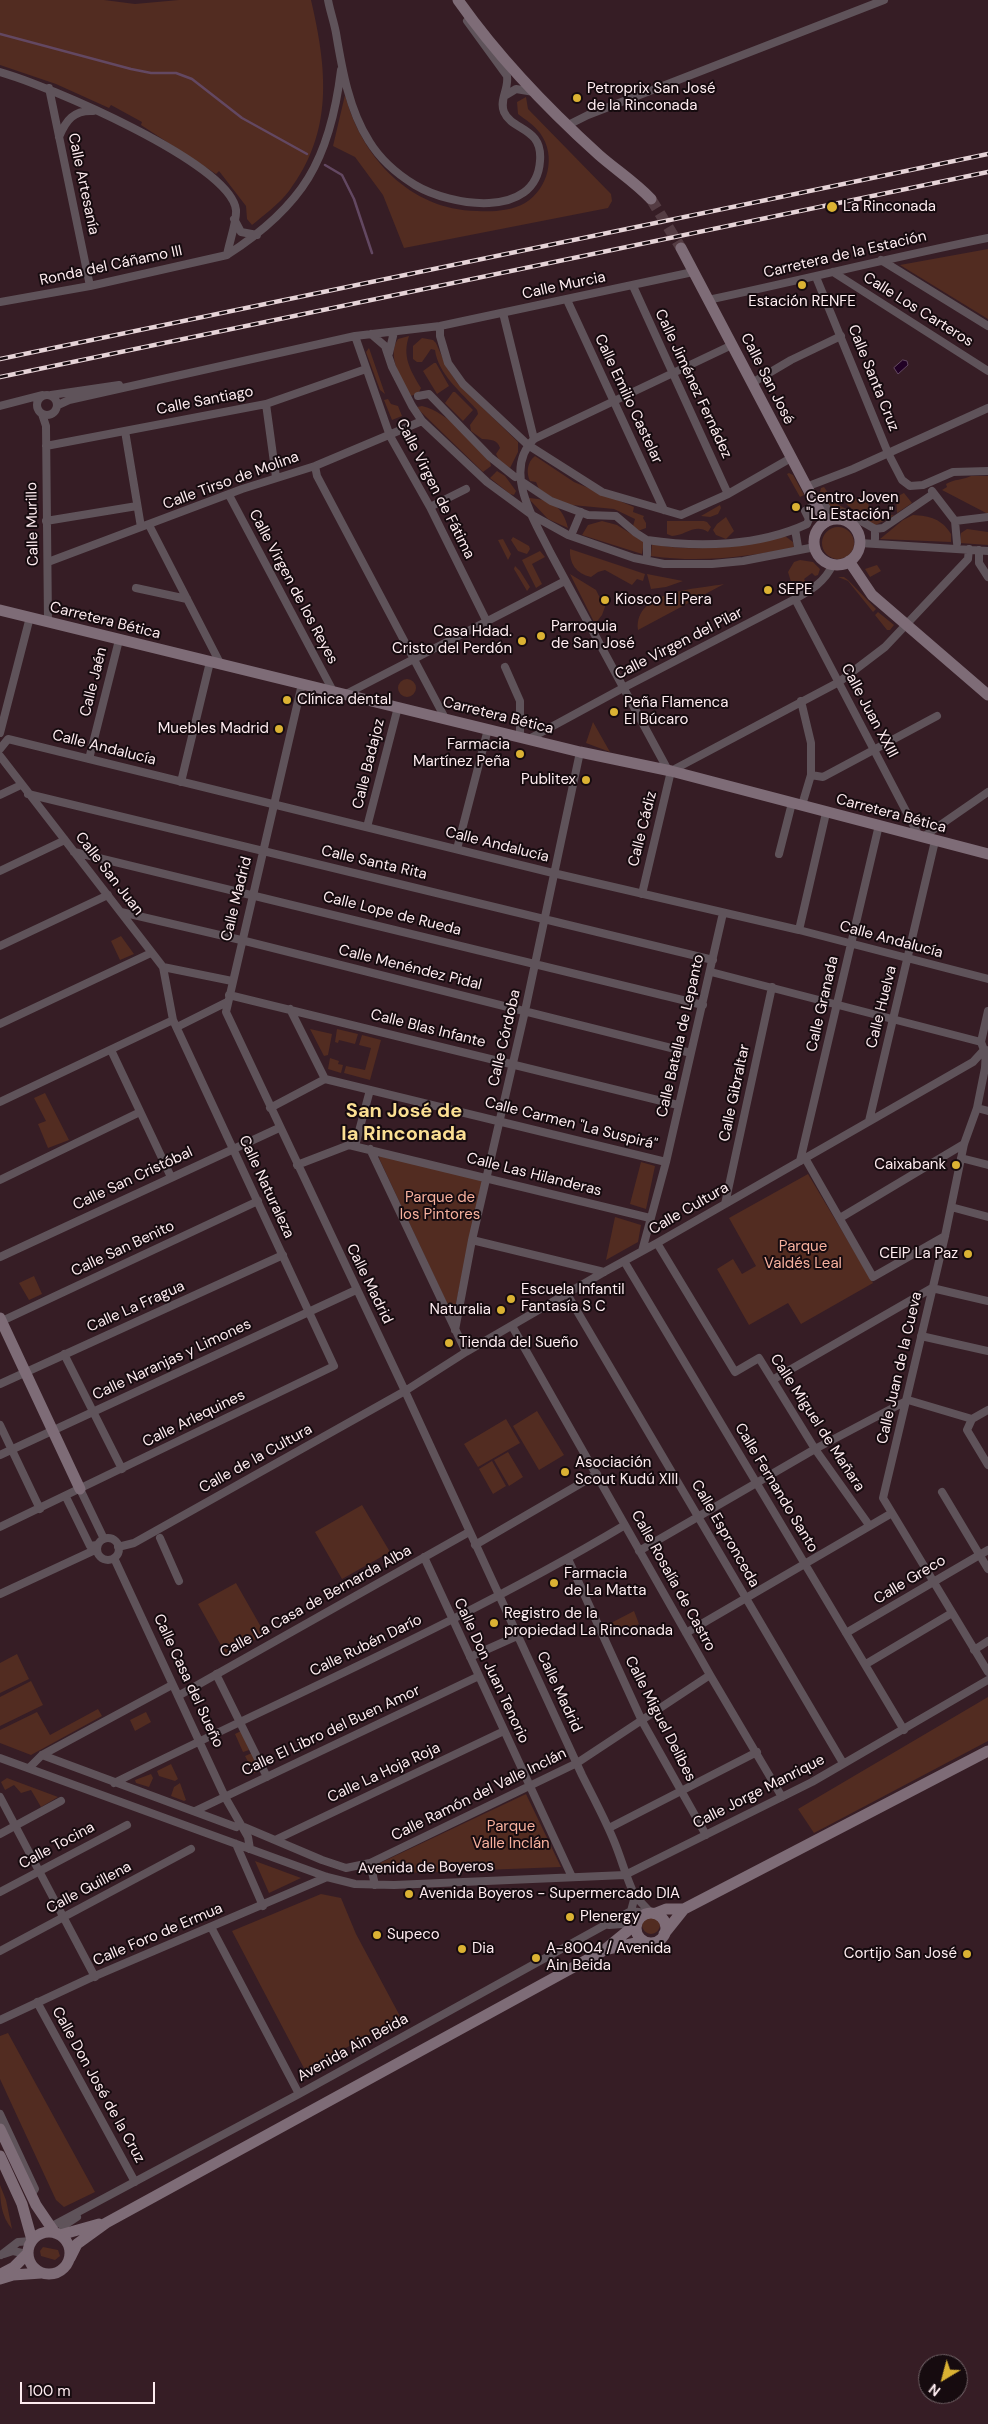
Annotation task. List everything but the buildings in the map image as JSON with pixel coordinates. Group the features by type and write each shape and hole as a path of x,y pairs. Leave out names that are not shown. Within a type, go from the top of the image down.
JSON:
{"main road":[{"path":"461,3 534,92 601,156 634,182 651,199"},
{"name":"Calle San José","path":"681,248 806,487 820,512 828,521"},
{"path":"844,520 851,523 856,528 860,543 858,550 849,561 832,564 821,558 815,547 816,534 823,524 828,521 844,520"},
{"path":"849,561 872,595 988,694"},
{"name":"Carretera Bética","path":"0,610 216,664 670,772 988,854"},
{"path":"0,1320 80,1490"},
{"path":"0,2279 13,2275 58,2272 64,2268 77,2244 106,2223 603,1951 643,1941 658,1942 684,1909 988,1752"},
{"path":"603,1951 635,1920 666,1909 684,1909"},
{"path":"651,1913 666,1924 664,1934"},
{"path":"635,1920 637,1935 643,1941"},
{"path":"0,2129 36,2205 69,2245 70,2258"},
{"path":"0,2156 22,2204 31,2241 27,2254 18,2264 0,2275"},
{"path":"31,2241 41,2233 81,2229 106,2223"},
{"path":"27,2254 30,2262 41,2273"}],"street":[{"path":"328,0 341,67 362,128 378,153 401,176 431,193 464,202 489,203 517,197 528,189 536,178 540,159 539,148 529,132 505,115 502,105 508,84 507,76 465,19 461,3"},
{"path":"568,125 588,115 884,0"},
{"name":"Ronda del Cáñamo III","path":"0,302 90,286 227,255 258,234 283,211 308,180 329,134 337,104 341,67"},
{"path":"0,72 49,88 140,131 207,173 224,188 236,209 227,255"},
{"name":"Calle Artesanía","path":"49,88 90,286"},
{"path":"504,97 516,89 534,92"},
{"path":"59,137 68,120 74,115 86,110 101,112"},
{"path":"234,219 241,232 258,234"},
{"name":"Carretera de la Estación","path":"708,300 816,277 881,260 988,238"},
{"path":"881,260 988,326"},
{"name":"Calle Murcia","path":"170,379 355,336 440,326 693,272"},
{"name":"Calle Los Carteros","path":"833,272 988,370"},
{"name":"Calle Santa Cruz","path":"816,277 888,452 902,480 910,486 923,485 953,472 988,471"},
{"name":"Calle Jiménez Fernádez","path":"633,286 728,494"},
{"name":"Calle Emilio Castelar","path":"567,300 664,510"},
{"path":"503,313 531,442 523,459 519,492 514,502"},
{"path":"440,326 440,336 448,363 464,384 531,442 602,492 681,515 688,514 728,494 791,458"},
{"path":"414,329 440,336"},
{"path":"389,355 394,332"},
{"path":"371,334 385,346 392,367 408,399 422,421 487,482 532,515 558,529 634,558 664,564 712,564 743,561 815,547"},
{"name":"Calle Virgen de Fátima","path":"355,336 390,436 430,507 487,622"},
{"path":"752,383 791,360 841,336"},
{"path":"531,442 613,400 674,374 732,345"},
{"name":"Calle Santiago","path":"46,446 266,404 366,369"},
{"path":"0,406 42,395 170,379"},
{"path":"58,405 69,400 170,379"},
{"path":"23,401 37,406 46,414 56,411 58,405 56,398 51,394"},
{"path":"418,396 429,394 490,457 552,502 588,515 616,516 647,540 702,545 753,538 795,529 807,524 809,519 805,511 813,506"},
{"path":"37,406 38,400 42,395"},
{"path":"266,404 276,477"},
{"path":"806,487 988,408"},
{"name":"Calle Murillo","path":"46,414 48,622"},
{"name":"Calle Tirso de Molina","path":"48,562 141,527 149,526 276,477 315,466 422,421"},
{"path":"124,431 141,527"},
{"path":"315,466 317,476 445,718"},
{"path":"520,480 532,515 565,581 670,772 838,682 885,648 905,624 968,559 969,549"},
{"path":"430,507 466,489"},
{"path":"822,502 830,512 847,513 875,529 883,528 931,490 955,522 957,542"},
{"name":"Calle Virgen de los Reyes","path":"229,495 333,691"},
{"path":"46,521 137,506"},
{"path":"573,531 581,512"},
{"path":"955,522 988,517"},
{"path":"149,526 187,599 216,664 181,782"},
{"path":"546,543 550,533 558,529"},
{"path":"795,529 798,547"},
{"path":"875,529 875,539"},
{"path":"647,540 647,555"},
{"path":"860,543 988,551"},
{"path":"978,563 979,550"},
{"path":"968,559 974,559 988,577"},
{"name":"Calle Virgen del Pilar","path":"525,738 795,599 819,584 828,575 832,564"},
{"path":"346,694 565,581"},
{"path":"136,588 187,599"},
{"name":"Calle Juan XXIII","path":"795,599 921,837"},
{"path":"2,747 0,734 30,617"},
{"name":"Calle Jaén","path":"90,759 119,640"},
{"path":"505,666 520,701 525,738"},
{"path":"369,683 370,700"},
{"name":"Calle Madrid","path":"302,684 275,804 241,940 226,1012 609,1828 620,1856 624,1875 636,1896 651,1913"},
{"path":"779,854 797,804 811,775 811,742 801,701"},
{"name":"Calle Badajoz","path":"367,827 398,707"},
{"path":"811,775 824,777 937,716"},
{"path":"457,850 488,729"},
{"name":"Calle Andalucía","path":"2,747 8,739 457,850 798,930 988,980"},
{"name":"Calle Córdoba","path":"455,1330 472,1240 501,1120 580,752"},
{"name":"Calle San Juan","path":"0,756 163,967 175,1023"},
{"name":"Calle Cádiz","path":"642,894 670,772"},
{"path":"0,795 21,784"},
{"path":"921,837 988,792"},
{"name":"Calle Santa Rita","path":"28,794 713,960"},
{"path":"798,930 826,812"},
{"name":"Calle Granada","path":"802,1160 879,825"},
{"path":"0,871 65,840"},
{"name":"Calle Huelva","path":"869,1120 935,841"},
{"name":"Calle Lope de Rueda","path":"74,852 703,1005"},
{"path":"0,946 108,895"},
{"name":"Calle Menéndez Pidal","path":"121,912 241,940 691,1053"},
{"name":"Calle Batalla de Lepanto","path":"642,1251 666,1162 723,913"},
{"path":"0,1024 151,953"},
{"path":"163,967 232,980"},
{"path":"710,972 981,1042 986,1050"},
{"name":"Calle Gibraltar","path":"725,1204 772,987"},
{"path":"0,1102 228,998"},
{"name":"Calle Blas Infante","path":"228,998 290,1009 678,1105"},
{"path":"270,1108 325,1079 290,1009"},
{"path":"981,1042 988,1011"},
{"name":"Calle Naturaleza","path":"175,1023 334,1366"},
{"path":"111,1050 171,1177"},
{"name":"Calle Cultura","path":"405,1391 466,1352 624,1260 973,1062 986,1050"},
{"name":"Calle Juan de la Cueva","path":"986,1050 985,1068 977,1108 964,1144 908,1400 884,1498 933,1583 988,1672"},
{"name":"Calle Carmen \"La Suspirá\"","path":"325,1079 501,1120 666,1162"},
{"path":"355,1146 370,1090"},
{"path":"977,1108 988,1111"},
{"path":"0,1180 140,1112"},
{"name":"Calle San Cristóbal","path":"0,1257 279,1128"},
{"path":"840,1218 964,1144"},
{"name":"Calle Las Hilanderas","path":"297,1165 349,1145 650,1218"},
{"path":"370,1149 466,1352"},
{"path":"961,1158 988,1164"},
{"path":"802,1160 840,1218 873,1277 945,1236"},
{"name":"Calle San Benito","path":"0,1320 258,1201"},
{"path":"951,1208 988,1216"},
{"path":"472,1240 604,1272"},
{"name":"Calle Miguel de Mañara","path":"657,1243 735,1372 759,1358 815,1449 869,1525"},
{"name":"Calle La Fragua","path":"0,1384 283,1255"},
{"name":"Calle Fernando Santo","path":"624,1260 904,1730"},
{"path":"774,1380 932,1288 988,1301"},
{"name":"Calle Naranjas y Limones","path":"0,1455 356,1290"},
{"name":"Calle Espronceda","path":"567,1294 843,1763"},
{"name":"Calle Rosalía de Castro","path":"512,1326 710,1676 782,1796"},
{"path":"921,1336 988,1351"},
{"path":"64,1354 122,1469"},
{"name":"Calle Arlequines","path":"0,1527 334,1366"},
{"name":"Calle de la Cultura","path":"118,1547 134,1543 405,1391"},
{"path":"640,1551 700,1518 815,1449 908,1400 972,1419"},
{"path":"988,1410 972,1419 967,1430 988,1465"},
{"path":"0,1426 40,1508"},
{"path":"475,1545 597,1474"},
{"path":"80,1490 104,1538"},
{"path":"942,1492 988,1569"},
{"path":"66,1496 90,1546 97,1547"},
{"path":"686,1633 747,1599 869,1525 892,1514"},
{"name":"Calle Rubén Darío","path":"114,1783 452,1619 568,1559 625,1525"},
{"name":"Calle La Casa de Bernarda Alba","path":"178,1696 469,1532"},
{"path":"97,1547 101,1558 108,1560 114,1558 118,1553 118,1547 111,1539 104,1538"},
{"path":"1,1591 97,1547 104,1538"},
{"path":"160,1538 179,1581"},
{"name":"Calle Greco","path":"846,1634 988,1550"},
{"name":"Calle Don Juan Tenorio","path":"424,1557 528,1786 572,1877"},
{"name":"Calle Casa del Sueño","path":"114,1558 250,1848"},
{"name":"Calle Miguel Delibes","path":"568,1559 642,1721 706,1835"},
{"path":"866,1664 952,1613"},
{"path":"470,1657 518,1636"},
{"path":"974,1650 988,1641"},
{"path":"216,1674 267,1777"},
{"name":"Calle El Libro del Buen Amor","path":"195,1811 479,1676"},
{"name":"Calle Ramón del Valle Inclán","path":"42,1755 114,1783 275,1840 318,1859 346,1868 370,1863 577,1763 710,1676"},
{"path":"904,1730 988,1680"},
{"path":"29,1768 42,1755 172,1685"},
{"name":"Calle Jorge Manrique","path":"624,1875 782,1796 904,1730"},
{"name":"Calle La Hoja Roja","path":"275,1840 504,1731"},
{"path":"609,1828 757,1752"},
{"name":"Avenida de Boyeros","path":"1,1760 29,1768 326,1877 355,1884 375,1885 624,1875"},
{"path":"0,1797 65,1916 95,1976"},
{"path":"0,1834 61,1801"},
{"name":"Calle Tocina","path":"0,1892 127,1825"},
{"name":"Calle Casa del Sueño","path":"237,1844 240,1827"},
{"path":"237,1844 263,1906"},
{"name":"Calle Guillena","path":"0,1951 190,1849"},
{"path":"314,1872 318,1859"},
{"path":"370,1863 375,1885"},
{"name":"Calle Foro de Ermua","path":"0,2020 95,1976 263,1906 326,1877"},
{"path":"605,1925 635,1920 636,1896"},
{"name":"Avenida Ain Beida","path":"57,2232 63,2218 86,2208 299,2094 605,1925 635,1920"},
{"path":"211,1927 299,2094"},
{"name":"Calle Don José de la Cruz","path":"37,2002 135,2182"},
{"path":"0,2114 35,2189 31,2195"},
{"path":"57,2232 72,2218 79,2216 86,2208"},
{"path":"79,2216 78,2225 81,2229"},
{"path":"0,2256 18,2242 31,2241"},
{"path":"0,2256 13,2251 27,2254"},
{"path":"0,2256 10,2256 18,2264"}],"green space":[{"path":"0,0 104,0 135,4 179,0 311,0 321,51 323,99 314,146 304,168 285,196 252,225 247,219 246,206 219,171 216,174 141,125 142,122 111,105 109,108 56,84 0,65"},
{"path":"345,95 352,117 363,139 376,158 392,176 410,190 430,201 452,208 489,211 514,208 533,197 544,181 549,162 545,142 540,133 518,114 517,102 526,97 528,109 611,194 612,201 608,208 404,248 383,195 355,157 333,146"},
{"path":"988,249 988,319 900,265"},
{"path":"409,336 406,350 408,363 421,388 418,394 410,396 394,360 395,346 398,339"},
{"path":"422,338 433,340 436,343 447,368 458,384 518,442 518,452 510,468 500,462 496,454 500,448 497,443 493,440 482,439 471,431 470,425 478,414 477,410 446,375 437,359 435,350 431,349 422,362 417,362 413,359 413,346"},
{"path":"369,348 385,394 380,390 366,352"},
{"path":"436,363 449,386 437,394 423,371"},
{"path":"453,392 473,410 463,421 445,403"},
{"path":"388,399 391,404 398,406 402,416 392,420 384,400"},
{"path":"422,406 442,415 451,422 468,437 490,462 491,466 483,472 417,407"},
{"path":"535,456 574,482 634,507 633,512 644,516 646,528 638,531 633,526 635,519 614,509 572,505 558,501 539,489 536,482 530,481 528,475 529,464"},
{"path":"497,471 505,476 516,491 514,495 490,478"},
{"path":"787,474 793,475 804,495 800,497"},
{"path":"971,476 988,476 988,514 942,490 947,487 946,484 949,482"},
{"path":"824,487 835,503 854,513 829,509 820,492 821,488"},
{"path":"866,493 871,517 895,515 874,526 846,504"},
{"path":"904,493 912,503 897,513 896,497"},
{"path":"528,498 543,500 554,505 563,514 568,528 548,519"},
{"path":"720,505 721,508 718,514 710,517 701,516"},
{"path":"913,515 930,517 940,522 951,534 951,542 880,539 903,520"},
{"path":"726,517 734,531 726,539 716,535 713,530"},
{"path":"602,521 617,525 644,542 642,554 582,535 588,525"},
{"path":"667,521 704,521 711,527 708,532 694,529 672,536 667,534"},
{"path":"838,527 850,531 854,543 850,555 838,559 826,555 822,543 826,531"},
{"path":"967,529 988,532 988,545 960,543 961,533"},
{"path":"785,536 793,542 794,548 723,558 688,559 651,556 652,544 686,548 719,547"},
{"path":"513,537 529,546 530,549 527,554 518,551 511,540"},
{"path":"503,539 511,554 508,560 498,540"},
{"path":"570,549 645,574 643,581 637,579 632,585 605,570 591,577 586,576 574,567"},
{"path":"540,551 545,557 532,564 542,584 536,588 522,560"},
{"path":"800,560 813,562 820,569 818,575 815,576 812,573 804,579 806,582 799,586 791,582 788,572 794,562"},
{"path":"877,565 881,571 870,577 865,569"},
{"path":"515,566 530,587 527,591 514,569"},
{"path":"570,574 596,590 602,602 606,604 602,615 595,624"},
{"path":"647,574 683,581 666,587 651,589"},
{"path":"838,577 844,577 848,580 876,609 873,612 848,581"},
{"path":"724,584 638,630 639,617 646,607 657,599 684,590"},
{"path":"878,612 894,625 890,630 887,630 875,615"},
{"path":"407,679 413,682 416,688 413,694 407,697 401,694 398,688 401,682"},
{"path":"593,722 610,752 586,743"},
{"path":"121,936 134,954 120,960 111,941"},
{"path":"310,1029 332,1034 328,1055 324,1056"},
{"path":"337,1029 358,1034 355,1044 339,1040 338,1043 335,1042"},
{"path":"362,1035 381,1040 370,1080 344,1073 346,1066 365,1070 371,1048 359,1045"},
{"path":"330,1058 339,1061 338,1064 343,1065 341,1073 328,1069"},
{"path":"45,1093 69,1140 48,1148 38,1124 46,1121 34,1098"},
{"name":"Parque de los Pintores","path":"380,1156 478,1178 482,1182 455,1308 449,1308 379,1158"},
{"path":"641,1162 655,1166 646,1209 630,1204"},
{"name":"Parque Valdés Leal","path":"808,1174 873,1283 801,1324 788,1303 749,1325 717,1269 733,1259 742,1274 756,1266 729,1218"},
{"path":"615,1217 641,1225 638,1242 606,1260"},
{"path":"34,1276 42,1294 29,1300 19,1283"},
{"path":"537,1411 564,1455 539,1470 513,1426"},
{"path":"506,1419 520,1443 478,1467 464,1444"},
{"path":"508,1452 523,1477 509,1486 494,1460"},
{"path":"492,1461 506,1486 493,1494 479,1469"},
{"path":"362,1505 390,1552 342,1579 315,1532"},
{"path":"236,1583 265,1634 227,1656 198,1604"},
{"path":"634,1611 639,1624 616,1635 609,1624"},
{"path":"17,1654 29,1679 0,1693 0,1663"},
{"path":"31,1681 43,1705 0,1726 0,1697"},
{"path":"988,1697 988,1741 814,1833 798,1809"},
{"path":"98,1709 102,1716 31,1755 0,1743 0,1730 37,1712 50,1735"},
{"path":"146,1712 151,1722 135,1731 130,1720"},
{"path":"241,1731 249,1750 243,1752 235,1734"},
{"path":"252,1753 260,1770 254,1773 245,1756"},
{"path":"171,1764 178,1779 175,1781 159,1776 157,1771"},
{"path":"151,1774 153,1778 149,1787 136,1783 135,1780"},
{"path":"7,1778 58,1797 41,1807 31,1790 21,1793 14,1785 5,1790 1,1782"},
{"path":"180,1783 186,1800 184,1801 171,1796 174,1787"},
{"name":"Parque Valle Inclán","path":"526,1794 561,1867 380,1874 380,1863"},
{"path":"255,1861 301,1878 269,1893"},
{"path":"321,1894 341,1898 356,1934 401,2018 305,2070 232,1931"},
{"path":"651,1916 657,1919 660,1925 657,1931 651,1934 645,1931 642,1925 645,1919"},
{"path":"8,2033 95,2192 64,2207 56,2200 0,2079 0,2036"},
{"path":"0,2185 6,2200 12,2229 5,2219 2,2208"},
{"path":"43,2247 58,2250 60,2256 55,2260 41,2256 40,2251"}],"shaded area":[{"path":"903,360 907,361 908,365 898,374 894,368"}],"waterway":[{"path":"0,34 131,69 151,73 176,73 192,79 242,118 307,154"},
{"path":"325,165 342,175 354,199 372,253"}],"tunnel":[{"path":"651,199 681,248"}],"railway":[{"path":"0,359 988,154"},
{"path":"0,377 988,172"}],"place":[{"name":"Petroprix San José de la Rinconada","path":"577,98"},
{"name":"La Rinconada","path":"832,207"},
{"name":"Estación RENFE","path":"802,285"},
{"name":"Centro Joven \"La Estación\"","path":"796,507"},
{"name":"SEPE","path":"768,590"},
{"name":"Kiosco El Pera","path":"605,600"},
{"name":"Parroquia de San José","path":"541,636"},
{"name":"Casa Hdad. Cristo del Perdón","path":"522,641"},
{"name":"Clínica dental","path":"287,700"},
{"name":"Peña Flamenca El Búcaro","path":"614,712"},
{"name":"Muebles Madrid","path":"279,729"},
{"name":"Farmacia Martínez Peña","path":"520,754"},
{"name":"Publitex","path":"586,780"},
{"name":"Caixabank","path":"956,1165"},
{"name":"CEIP La Paz","path":"968,1254"},
{"name":"Escuela Infantil Fantasía S C","path":"511,1299"},
{"name":"Naturalia","path":"501,1310"},
{"name":"Tienda del Sueño","path":"449,1343"},
{"name":"Asociación Scout Kudú XIII","path":"565,1472"},
{"name":"Farmacia de La Matta","path":"554,1583"},
{"name":"Registro de la propiedad La Rinconada","path":"494,1623"},
{"name":"Avenida Boyeros - Supermercado DIA","path":"409,1894"},
{"name":"Plenergy","path":"570,1917"},
{"name":"Supeco","path":"377,1935"},
{"name":"Dia","path":"462,1949"},
{"name":"Cortijo San José","path":"967,1954"},
{"name":"A-8004 / Avenida Ain Beida","path":"536,1958"}],"district":[{"name":"San José de la Rinconada","path":"404,1124"}]}
